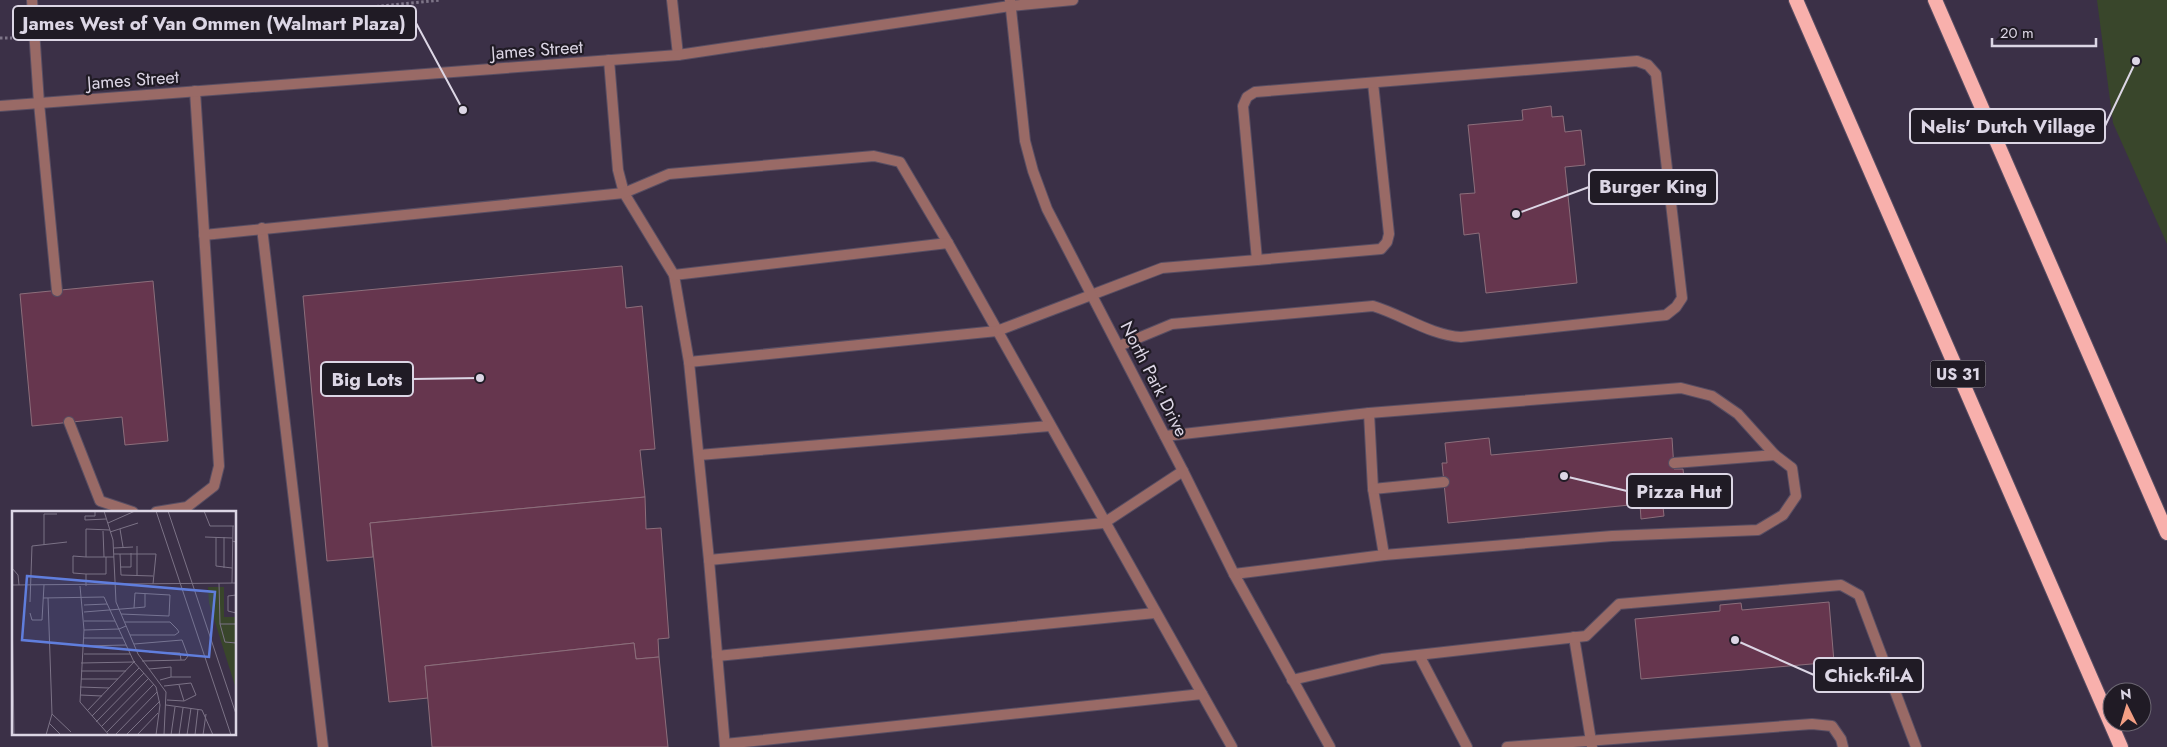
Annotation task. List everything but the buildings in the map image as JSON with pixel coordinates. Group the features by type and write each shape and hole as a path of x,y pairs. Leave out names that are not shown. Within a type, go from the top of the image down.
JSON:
{"highway":[{"name":"US 31","path":"1796,0 2121,747"},
{"path":"1935,0 2167,533"}],"street":[{"path":"32,0 56,291"},
{"path":"672,0 678,55"},
{"name":"James Street","path":"0,106 678,55 1010,3 1073,0"},
{"name":"North Park Drive","path":"1010,3 1025,141 1047,209 1184,471 1234,574 1330,747"},
{"path":"608,60 618,170 624,193 674,275 689,362 710,560 725,746 1202,694"},
{"path":"1119,346 1172,324 1374,306 1444,336 1461,337 1666,315 1676,308 1682,298 1656,74 1648,64 1637,62 1256,92 1247,97 1243,106 1257,260"},
{"path":"689,362 997,331 1162,268 1381,249 1387,242 1389,234 1373,83"},
{"path":"164,511 187,508 214,486 219,466 195,92"},
{"path":"204,235 624,193 669,174 874,156 900,162 948,243 1104,523 1232,747"},
{"path":"262,228 323,747"},
{"path":"674,275 948,243"},
{"path":"1165,436 1369,413 1681,388 1712,396 1738,414 1776,456 1792,468 1796,496 1783,515 1758,530 1612,536 1384,555 1234,574"},
{"path":"1369,413 1373,489 1384,555"},
{"path":"69,422 100,501 130,511"},
{"path":"699,455 1050,426"},
{"path":"1674,463 1776,456"},
{"path":"710,560 1104,523 1184,471"},
{"path":"1373,489 1444,482"},
{"path":"1292,680 1382,659 1586,636 1619,604 1841,585 1859,595 1916,747"},
{"path":"717,656 1155,613"},
{"path":"1574,637 1592,744"},
{"path":"1419,655 1467,747"},
{"path":"1507,747 1592,744 1812,724 1832,726 1841,739 1843,747"}],"path":[{"path":"0,38 34,39 90,36 440,0"}],"green space":[{"path":"2097,0 2167,0 2167,244 2113,123"}],"place":[{"name":"Nelis' Dutch Village","path":"2136,61"},
{"name":"James West of Van Ommen (Walmart Plaza)","path":"463,110"},
{"name":"Burger King","path":"1516,214"},
{"name":"Big Lots","path":"480,378"},
{"name":"Pizza Hut","path":"1564,476"},
{"name":"Chick-fil-A","path":"1735,640"}]}
